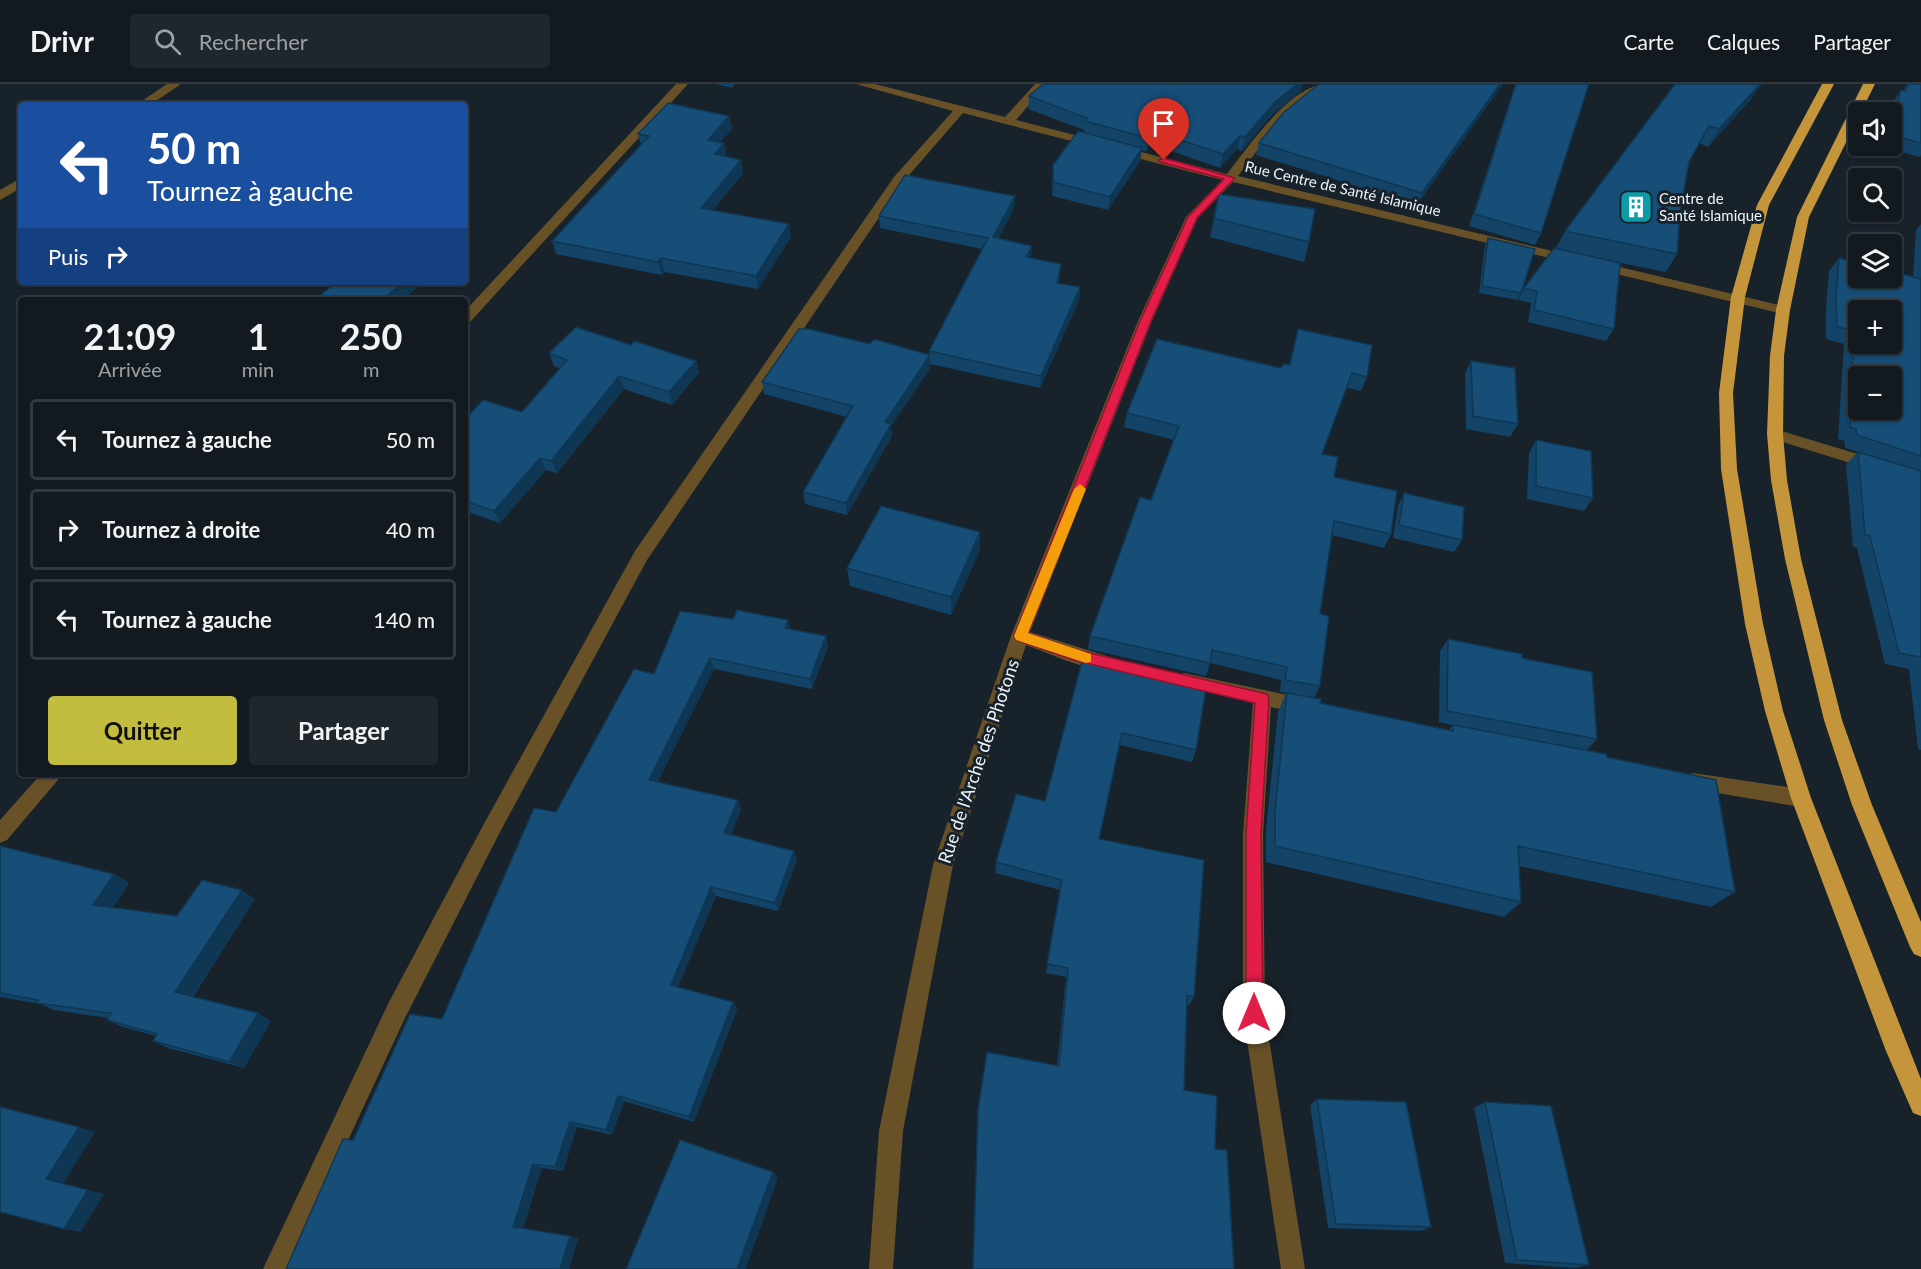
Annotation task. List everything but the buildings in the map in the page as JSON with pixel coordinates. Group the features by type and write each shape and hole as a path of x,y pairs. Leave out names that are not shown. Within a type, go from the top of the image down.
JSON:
{"highway":[{"path":"1828,84 1763,205 1738,297 1726,393 1729,470 1754,624 1774,711 1801,798 1897,1051 1921,1105"},
{"path":"1869,84 1803,217 1783,310 1777,356 1775,434 1779,480 1793,559 1833,720 1862,805 1921,947"}],"street":[{"path":"147,102 175,84"},
{"path":"468,316 682,84"},
{"name":"Rue Centre de Santé Islamique","path":"862,84 960,111 1009,120 1230,178 1738,297 1783,310"},
{"path":"1009,120 1041,84"},
{"name":"Rue de l'Arche des Photons","path":"881,1269 891,1131 943,865 1020,636 1145,321 1192,217 1230,178 1275,121 1321,84"},
{"path":"275,1269 397,1010 493,826 641,556 898,180 960,111"},
{"path":"0,196 18,184"},
{"path":"1775,434 1921,478"},
{"path":"1020,636 1077,656 1123,666"},
{"path":"1170,677 1320,710"},
{"path":"1262,699 1253,834 1254,1013 1293,1269"},
{"path":"0,834 50,777"},
{"path":"1677,778 1731,789 1801,798"}],"slow traffic":[{"path":"1080,489 1020,636 1086,658"}],"place":[{"name":"Centre de Santé Islamique","path":"1636,207"}],"route":[{"path":"1164,160 1230,178 1192,217 1145,321 1020,636 1077,656 1262,699 1253,834 1254,1013"}]}
